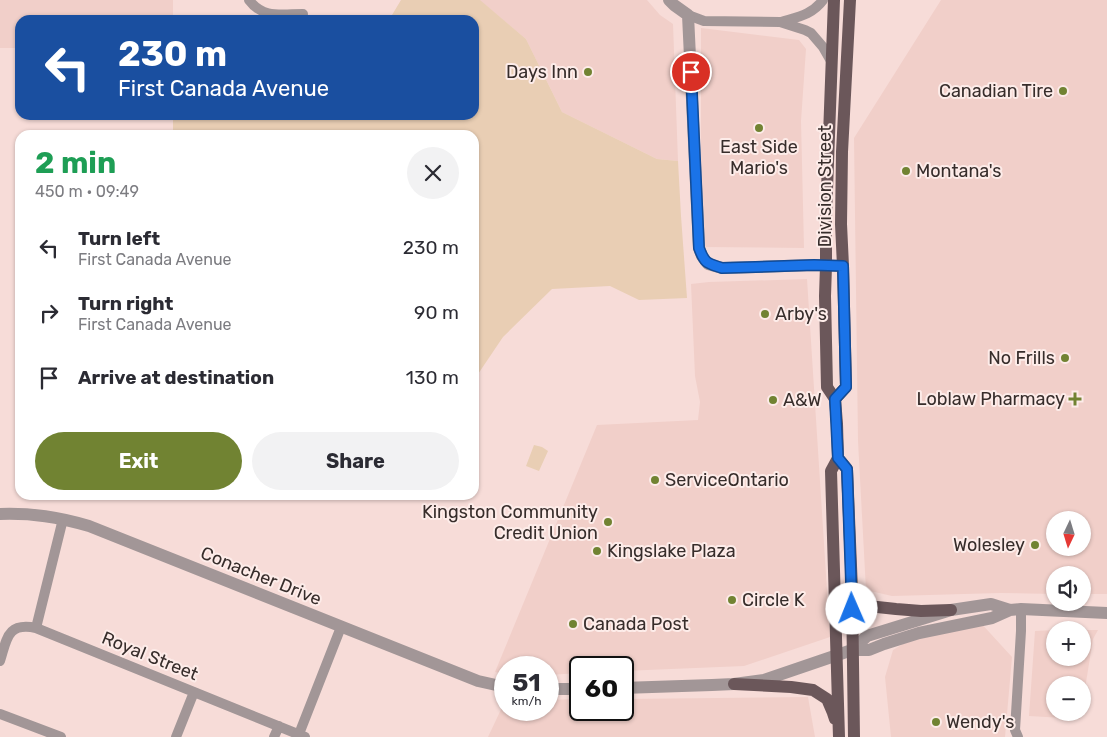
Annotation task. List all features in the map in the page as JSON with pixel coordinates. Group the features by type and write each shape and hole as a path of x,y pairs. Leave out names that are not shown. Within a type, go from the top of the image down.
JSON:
{"main road":[{"name":"Division Street","path":"834,0 825,296 827,387 835,399 838,458 831,471 839,737"},
{"name":"Division Street","path":"835,399 846,387 841,236 842,152 850,0"},
{"name":"Division Street","path":"838,458 847,469 852,590 854,737"},
{"path":"852,590 868,606 904,610 951,610"},
{"path":"734,684 814,690 827,699 833,713 839,737"}],"street":[{"path":"250,0 262,12 274,15 303,14"},
{"path":"669,0 688,15 704,21 780,22 805,30 811,33 823,47 831,61"},
{"path":"780,22 806,14 817,8 823,0"},
{"path":"688,15 699,248 702,256 708,264 722,268 843,266"},
{"name":"Conacher Drive","path":"0,514 41,515 89,526 478,681 494,685"},
{"path":"0,662 9,635 14,630 27,626 36,628 63,519"},
{"path":"852,650 867,636 951,610 991,604 1015,610 1107,613"},
{"path":"634,688 734,684 764,680 852,650 869,650 919,633 992,618 1015,610"},
{"path":"1015,610 1021,631 1015,730 1018,737"},
{"path":"302,736 342,627"},
{"name":"Royal Street","path":"36,628 302,736"},
{"path":"176,737 194,692"},
{"path":"0,714 61,737"},
{"path":"274,737 279,726"}],"shaded area":[{"path":"0,0 173,0 173,15 15,15 15,48 0,48"},
{"path":"401,0 480,0 526,39 562,112 657,159 678,161 687,298 639,300 610,286 552,289 503,337 479,373 479,130 173,130 173,120 479,120 479,15 392,15"},
{"path":"479,0 647,0 660,15 673,24 678,161 657,159 562,112 526,39"},
{"path":"941,0 1107,0 1107,594 1091,594 1091,566 1046,566 1046,594 892,596 866,590 858,441 854,138"},
{"path":"701,28 799,40 806,49 801,121 804,248 701,247"},
{"name":"Kingslake Plaza","path":"807,279 830,637 744,666 634,671 634,656 569,656 569,674 559,674 559,656 502,656 597,425 698,420 700,402 695,376 691,284"},
{"path":"534,445 548,451 539,471 526,466"},
{"path":"979,621 1012,657 1005,737 891,737 885,677 893,650 916,636"},
{"path":"1046,630 1046,666 1089,666 1087,676 1046,676 1046,717 1029,716 1035,631"},
{"path":"1091,630 1098,630 1093,639 1091,651"},
{"path":"808,697 815,737 488,737 496,721 559,721 559,700 569,699 569,721 634,721 634,699"}],"place":[{"name":"Days Inn","path":"588,72"},
{"name":"Canadian Tire","path":"1063,91"},
{"name":"East Side Mario's","path":"759,128"},
{"name":"Montana's","path":"906,171"},
{"name":"Arby's","path":"765,314"},
{"name":"No Frills","path":"1065,358"},
{"name":"Loblaw Pharmacy","path":"1075,399"},
{"name":"A&W","path":"773,400"},
{"name":"ServiceOntario","path":"655,480"},
{"name":"Kingston Community Credit Union","path":"608,522"},
{"name":"Wolesley","path":"1035,545"},
{"name":"Kingslake Plaza","path":"597,551"},
{"name":"Circle K","path":"732,600"},
{"name":"Canada Post","path":"573,624"},
{"name":"Wendy's","path":"936,722"}],"route":[{"path":"691,72 699,248 708,264 722,268 843,266 846,387 835,399 838,458 847,469 852,609"}]}
